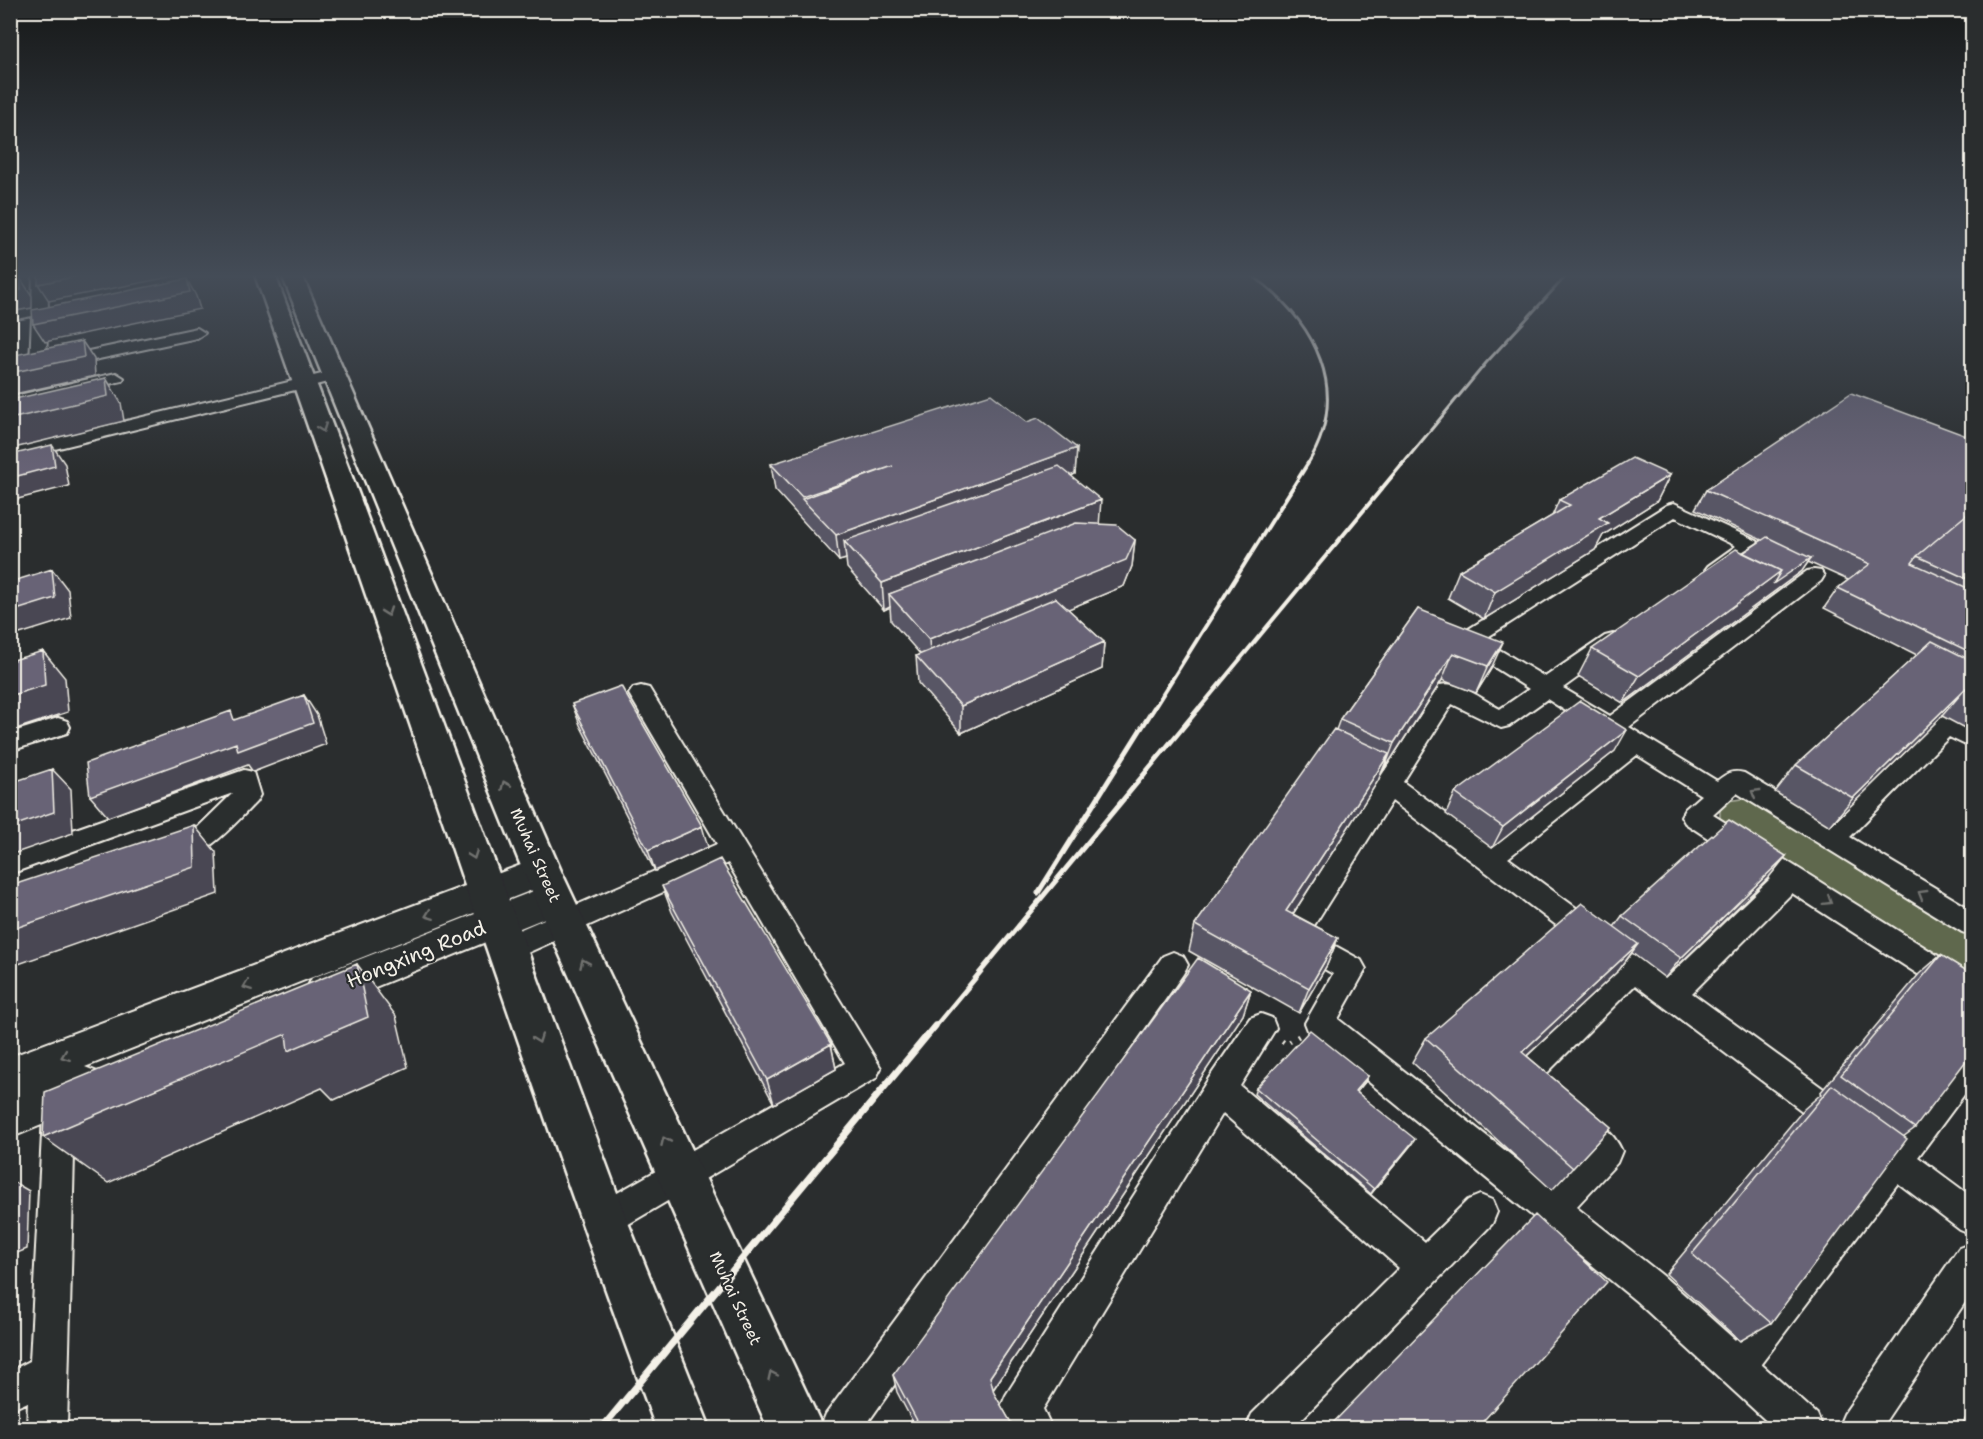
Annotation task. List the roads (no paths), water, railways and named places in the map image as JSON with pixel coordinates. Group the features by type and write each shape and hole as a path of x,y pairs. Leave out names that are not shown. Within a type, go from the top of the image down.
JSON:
{"main road":[{"name":"Muhai Street","path":"301,342 320,380 796,1428"},
{"name":"Muhai Street","path":"310,342 320,380 496,921 603,1220 683,1428"}],"street":[{"path":"37,342 38,368"},
{"path":"10,374 155,342"},
{"path":"10,402 116,378"},
{"path":"10,455 320,380"},
{"path":"1701,579 1750,545 1674,509 1467,640 1719,794"},
{"path":"1611,728 1814,576"},
{"path":"1633,627 1502,720 1448,691 1292,936 1351,969 1320,1023 1649,1288 1803,1428"},
{"path":"603,1220 865,1068 641,694"},
{"path":"1831,838 1946,725 1972,739"},
{"path":"10,742 58,727"},
{"path":"1488,859 1636,743"},
{"path":"10,863 244,779 247,795 202,839 146,859"},
{"path":"1972,924 1735,780 1694,816 1972,993"},
{"path":"1389,785 1972,1218"},
{"path":"554,897 733,849"},
{"path":"1671,994 1790,877"},
{"name":"Hongxing Road","path":"191,1045 554,897"},
{"name":"Hongxing Road","path":"10,1077 496,921"},
{"path":"840,1428 1173,965"},
{"path":"1550,1209 1605,1150 1520,1078 1634,967"},
{"path":"1032,1428 1020,1409 1220,1089 1261,1028"},
{"path":"1750,1348 1972,1059"},
{"path":"10,1117 114,1076"},
{"path":"1220,1089 1426,1267"},
{"path":"47,1428 60,1097"},
{"path":"1266,1428 1480,1212"},
{"path":"1858,1428 1972,1261"},
{"path":"10,1391 50,1372"}],"railway":[{"path":"1308,463 1320,438 1327,411 1326,385 1320,360 1312,342"},
{"path":"1402,465 1505,342"},
{"path":"1153,710 1308,463"},
{"path":"1198,710 1403,463"},
{"path":"1038,893 1154,708"},
{"path":"934,1028 1199,708"},
{"path":"602,1428 935,1026"}]}
